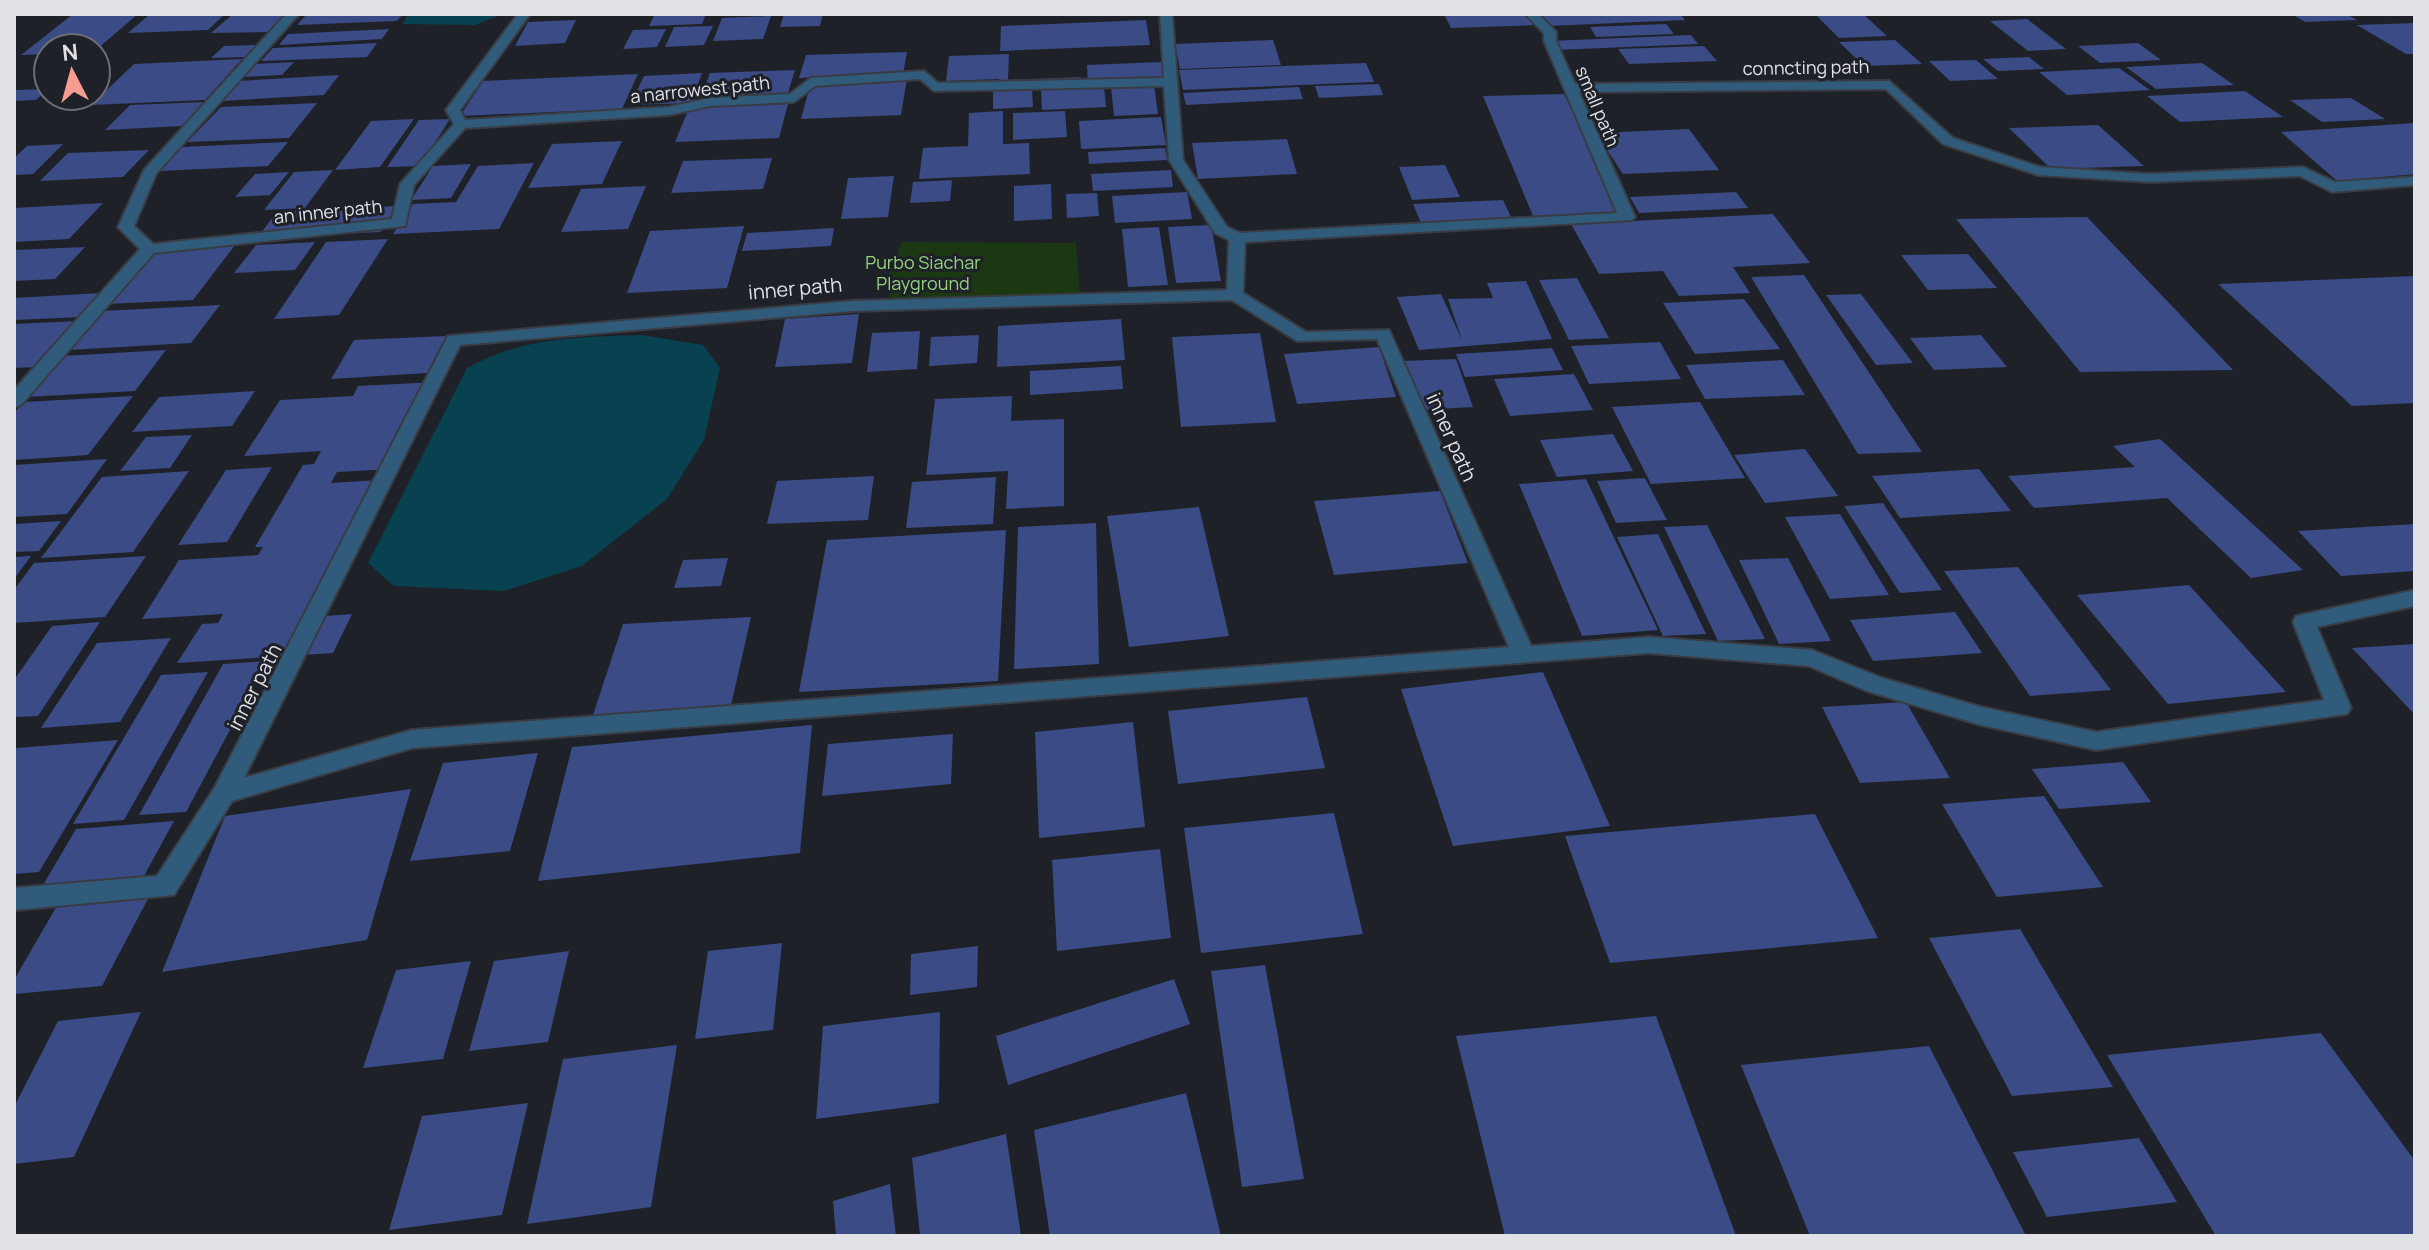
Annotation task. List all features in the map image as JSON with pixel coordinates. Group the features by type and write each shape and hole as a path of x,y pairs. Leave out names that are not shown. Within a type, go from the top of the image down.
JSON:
{"street":[{"path":"14,401 149,249 126,227 149,173 293,14"},
{"path":"461,124 453,110 524,14"},
{"path":"1166,14 1176,160 1221,230 1237,238 1235,295"},
{"name":"small path","path":"1237,238 1627,217 1550,41 1550,32 1531,14"},
{"name":"a narrowest path","path":"461,124 669,111 710,102 794,98 811,82 924,75 934,87 1171,82"},
{"name":"conncting path","path":"1570,88 1889,85 1948,141 2038,171 2150,178 2303,171 2332,187 2415,181"},
{"name":"an inner path","path":"149,249 399,223 407,184 461,124"},
{"name":"inner path","path":"224,794 454,340 853,306 1235,295 1303,337 1383,334 1524,655"},
{"path":"14,899 165,887 224,794 412,739 1649,645 1812,658 1875,685 1981,716 2096,741 2193,730 2277,713 2339,708 2304,622 2415,598"}],"green space":[{"name":"Purbo Siachar Playground","path":"902,242 1076,243 1080,297 891,305 887,277"}],"water":[{"path":"408,14 503,14 475,25 403,24"},
{"path":"642,335 703,345 720,368 704,440 667,499 582,566 504,591 394,586 368,563 467,368 530,344 574,338"}],"building":[{"path":"73,14 138,14 112,36 112,32 50,32"},
{"path":"150,14 225,14 208,30 128,33"},
{"path":"233,14 287,14 268,32 211,33"},
{"path":"307,14 403,14 397,21 297,25"},
{"path":"655,14 706,14 702,24 649,26"},
{"path":"784,14 823,14 820,26 780,27"},
{"path":"1444,14 1529,14 1537,25 1451,28"},
{"path":"1542,14 1680,14 1685,20 1549,26"},
{"path":"1815,14 1863,14 1887,36 1839,38"},
{"path":"2292,14 2346,14 2357,20 2305,22"},
{"path":"771,16 763,39 713,41 722,18"},
{"path":"2027,19 2066,49 2028,51 1990,21"},
{"path":"576,20 565,43 515,46 528,22"},
{"path":"1146,20 1150,45 1000,51 1001,26"},
{"path":"2415,23 2415,54 2406,54 2357,25"},
{"path":"1666,24 1674,34 1596,37 1590,27"},
{"path":"713,26 704,45 665,47 674,27"},
{"path":"389,29 382,39 279,45 288,34"},
{"path":"666,29 657,47 623,49 633,30"},
{"path":"1691,35 1698,44 1556,50 1550,41"},
{"path":"1273,40 1281,65 1180,69 1175,44"},
{"path":"1895,40 1922,64 1864,66 1839,42"},
{"path":"377,43 367,57 261,61 273,48"},
{"path":"2138,43 2161,60 2100,63 2078,46"},
{"path":"260,45 248,57 211,58 224,46"},
{"path":"32,46 32,55 21,55"},
{"path":"1704,46 1717,61 1629,64 1618,49"},
{"path":"907,52 903,74 799,78 806,55"},
{"path":"1009,54 1008,80 1081,77 1081,85 999,89 999,79 946,81 949,56"},
{"path":"2029,57 2044,69 1998,71 1983,59"},
{"path":"242,59 205,100 112,104 112,85 134,64"},
{"path":"1976,60 1998,79 1950,81 1929,61"},
{"path":"294,62 282,75 242,77 255,64"},
{"path":"1162,62 1166,83 1088,86 1087,65"},
{"path":"1366,63 1374,82 1183,90 1179,70"},
{"path":"2202,63 2234,85 2156,89 2126,67"},
{"path":"2119,68 2150,90 2067,95 2039,72"},
{"path":"795,70 788,93 701,97 710,73"},
{"path":"702,73 691,103 630,105 644,76"},
{"path":"638,74 622,109 460,116 483,81"},
{"path":"339,75 324,95 221,101 238,81"},
{"path":"907,78 901,115 801,119 811,82"},
{"path":"1379,84 1383,95 1319,98 1315,86"},
{"path":"1154,85 1158,114 1114,116 1111,87"},
{"path":"1104,87 1106,107 1042,110 1041,90"},
{"path":"1299,87 1303,99 1186,105 1183,93"},
{"path":"32,89 32,100 14,101 14,90"},
{"path":"1032,89 1033,107 993,109 993,91"},
{"path":"2245,91 2283,117 2180,122 2147,96"},
{"path":"1564,94 1625,213 1533,216 1483,96"},
{"path":"2351,98 2385,119 2322,122 2290,100"},
{"path":"206,102 182,126 105,130 130,105"},
{"path":"317,103 289,138 187,142 221,107"},
{"path":"788,104 779,138 675,142 689,108"},
{"path":"1003,111 1003,144 1029,143 1030,174 919,179 923,148 968,146 969,113"},
{"path":"1065,111 1067,137 1013,140 1013,113"},
{"path":"1161,117 1166,145 1081,149 1079,121"},
{"path":"414,119 380,167 335,170 371,121"},
{"path":"450,119 420,166 387,167 419,120"},
{"path":"2415,123 2415,174 2337,181 2281,132"},
{"path":"2098,125 2144,166 2051,169 2009,128"},
{"path":"1689,129 1719,170 1623,174 1596,133"},
{"path":"1287,139 1297,174 1198,179 1192,143"},
{"path":"622,141 602,184 528,188 552,144"},
{"path":"288,142 268,166 159,171 181,147"},
{"path":"63,144 33,174 14,175 14,158 27,146"},
{"path":"1165,148 1167,160 1089,164 1088,152"},
{"path":"149,150 123,177 40,181 68,153"},
{"path":"772,158 763,189 671,193 683,161"},
{"path":"534,163 499,229 393,234 413,204 456,202 478,166"},
{"path":"471,164 451,198 411,200 433,166"},
{"path":"1445,165 1460,197 1412,200 1399,167"},
{"path":"333,170 305,208 264,210 294,172"},
{"path":"1171,170 1173,187 1093,191 1091,174"},
{"path":"289,172 270,195 235,197 255,174"},
{"path":"894,176 888,217 841,219 848,178"},
{"path":"952,180 950,201 910,203 913,182"},
{"path":"1051,184 1052,219 1014,221 1014,186"},
{"path":"646,186 628,229 561,232 581,189"},
{"path":"1187,192 1192,219 1115,223 1112,196"},
{"path":"1736,192 1748,208 1639,213 1630,197"},
{"path":"1097,193 1099,216 1067,218 1066,194"},
{"path":"1503,200 1512,219 1421,223 1413,204"},
{"path":"103,203 69,239 14,242 14,208"},
{"path":"397,206 380,232 257,238 277,212"},
{"path":"1773,214 1810,263 1733,267 1750,293 1679,296 1663,271 1599,274 1571,224"},
{"path":"2087,217 2233,370 2080,372 1956,219"},
{"path":"1211,225 1221,281 1176,283 1168,227"},
{"path":"744,226 727,288 627,293 650,231"},
{"path":"1159,227 1168,285 1128,287 1122,229"},
{"path":"834,228 831,246 742,251 747,233"},
{"path":"388,239 339,315 274,319 326,242"},
{"path":"239,240 193,300 107,304 160,244"},
{"path":"315,242 295,270 234,273 256,245"},
{"path":"85,247 55,279 14,281 14,250"},
{"path":"1968,254 1997,288 1928,290 1901,255"},
{"path":"1804,275 1922,452 1858,454 1751,277"},
{"path":"2415,276 2415,403 2352,406 2218,284"},
{"path":"1577,278 1609,338 1569,340 1539,280"},
{"path":"1526,281 1552,339 1419,350 1397,297 1441,294 1462,340 1448,299 1493,298 1487,283"},
{"path":"101,293 81,317 14,320 14,298"},
{"path":"1861,294 1913,363 1876,365 1826,295"},
{"path":"1744,299 1780,349 1695,354 1663,303"},
{"path":"220,305 191,343 68,350 102,311"},
{"path":"859,314 852,363 775,367 785,319"},
{"path":"1121,319 1125,360 997,367 998,326"},
{"path":"77,321 36,367 14,368 14,324"},
{"path":"920,331 917,369 867,372 872,333"},
{"path":"1260,333 1276,422 1181,427 1172,337"},
{"path":"979,335 977,363 929,366 931,337"},
{"path":"1981,335 2007,367 1934,370 1910,338"},
{"path":"446,336 427,373 331,379 354,340"},
{"path":"1660,342 1681,379 1589,384 1571,346"},
{"path":"1379,347 1396,397 1297,404 1284,354"},
{"path":"1552,348 1563,370 1465,377 1456,354"},
{"path":"166,350 135,391 26,397 62,356"},
{"path":"1456,359 1473,407 1418,410 1403,361"},
{"path":"1783,360 1805,395 1705,399 1686,365"},
{"path":"1121,366 1123,389 1030,395 1030,371"},
{"path":"1574,374 1593,410 1510,416 1494,379"},
{"path":"437,382 393,469 337,472 331,483 394,479 325,616 352,614 333,653 177,663 202,624 218,623 223,614 142,619 179,560 258,555 263,547 255,547 303,465 314,464 321,451 244,456 280,400 353,396 358,386"},
{"path":"255,391 232,426 132,432 159,397"},
{"path":"133,396 88,455 14,460 14,413 24,402"},
{"path":"1012,396 1011,421 1064,419 1064,506 1006,509 1008,471 926,475 935,399"},
{"path":"1700,402 1745,478 1651,484 1612,407"},
{"path":"1613,434 1633,471 1557,477 1540,440"},
{"path":"192,435 170,468 120,471 146,437"},
{"path":"2160,439 2303,570 2251,578 2167,498 2034,508 2008,476 2135,467 2113,446"},
{"path":"1805,449 1838,496 1765,503 1734,455"},
{"path":"107,459 67,514 14,517 14,465"},
{"path":"272,467 227,542 178,545 226,470"},
{"path":"1979,469 2011,511 1900,518 1872,476"},
{"path":"189,471 133,552 41,558 102,477"},
{"path":"874,476 868,520 767,524 777,481"},
{"path":"996,477 993,524 906,528 912,482"},
{"path":"1645,478 1667,520 1616,523 1597,481"},
{"path":"1586,479 1658,630 1582,636 1519,484"},
{"path":"1440,491 1468,563 1334,575 1314,501"},
{"path":"1883,503 1942,590 1900,593 1844,506"},
{"path":"1199,507 1229,636 1129,647 1107,516"},
{"path":"1840,514 1889,595 1830,599 1785,517"},
{"path":"61,521 39,551 14,552 14,524"},
{"path":"1096,523 1099,664 1014,669 1018,527"},
{"path":"2415,524 2415,571 2341,576 2298,531"},
{"path":"1707,525 1765,639 1718,641 1664,527"},
{"path":"1006,530 998,681 799,692 827,540"},
{"path":"1658,534 1706,634 1663,636 1617,537"},
{"path":"31,556 14,579 14,557"},
{"path":"146,556 105,617 14,623 14,590 34,563"},
{"path":"728,558 721,586 674,588 683,560"},
{"path":"1788,558 1831,641 1779,644 1739,560"},
{"path":"2018,567 2111,690 2030,696 1944,571"},
{"path":"2189,585 2286,692 2168,704 2077,595"},
{"path":"1955,612 1982,653 1873,661 1850,620"},
{"path":"751,617 730,710 592,718 623,624"},
{"path":"100,622 38,716 14,717 14,680 52,626"},
{"path":"171,638 120,722 41,728 97,643"},
{"path":"2415,644 2415,715 2352,648"},
{"path":"267,661 186,812 139,815 223,664"},
{"path":"208,672 124,820 73,824 161,675"},
{"path":"1543,672 1610,826 1453,846 1401,689"},
{"path":"1307,697 1325,768 1178,784 1168,711"},
{"path":"1906,702 1950,778 1860,783 1822,707"},
{"path":"1133,722 1145,827 1039,838 1035,732"},
{"path":"812,725 800,853 538,881 572,747"},
{"path":"953,734 951,784 822,796 828,744"},
{"path":"118,740 39,872 14,874 16,748"},
{"path":"538,753 510,851 410,861 443,763"},
{"path":"2123,762 2151,802 2059,809 2032,769"},
{"path":"411,789 367,940 162,972 225,816"},
{"path":"2044,796 2103,887 1997,897 1942,804"},
{"path":"1334,813 1363,934 1201,953 1184,828"},
{"path":"1815,814 1878,938 1610,963 1565,836"},
{"path":"174,821 144,876 43,885 76,829"},
{"path":"1160,849 1171,938 1057,951 1052,860"},
{"path":"150,895 102,986 14,994 14,980 58,904"},
{"path":"2020,929 2113,1087 2012,1096 1929,938"},
{"path":"782,943 773,1030 695,1039 708,951"},
{"path":"978,946 977,987 910,995 911,954"},
{"path":"569,951 548,1042 469,1051 494,961"},
{"path":"471,961 443,1059 363,1068 396,970"},
{"path":"1265,965 1304,1179 1242,1187 1211,971"},
{"path":"1174,979 1190,1024 1008,1085 996,1036"},
{"path":"141,1012 74,1157 14,1164 14,1107 58,1021"},
{"path":"940,1012 939,1103 816,1119 823,1026"},
{"path":"1656,1016 1736,1236 1505,1236 1456,1036"},
{"path":"2321,1033 2415,1161 2415,1236 2216,1236 2107,1055"},
{"path":"677,1045 651,1207 527,1224 563,1059"},
{"path":"1929,1046 2026,1236 1810,1236 1741,1065"},
{"path":"1186,1093 1221,1236 1050,1236 1034,1130"},
{"path":"528,1103 502,1215 389,1230 422,1116"},
{"path":"1006,1134 1021,1236 920,1236 912,1158"},
{"path":"2139,1138 2177,1202 2047,1217 2013,1152"},
{"path":"890,1184 896,1236 836,1236 833,1201"}]}
